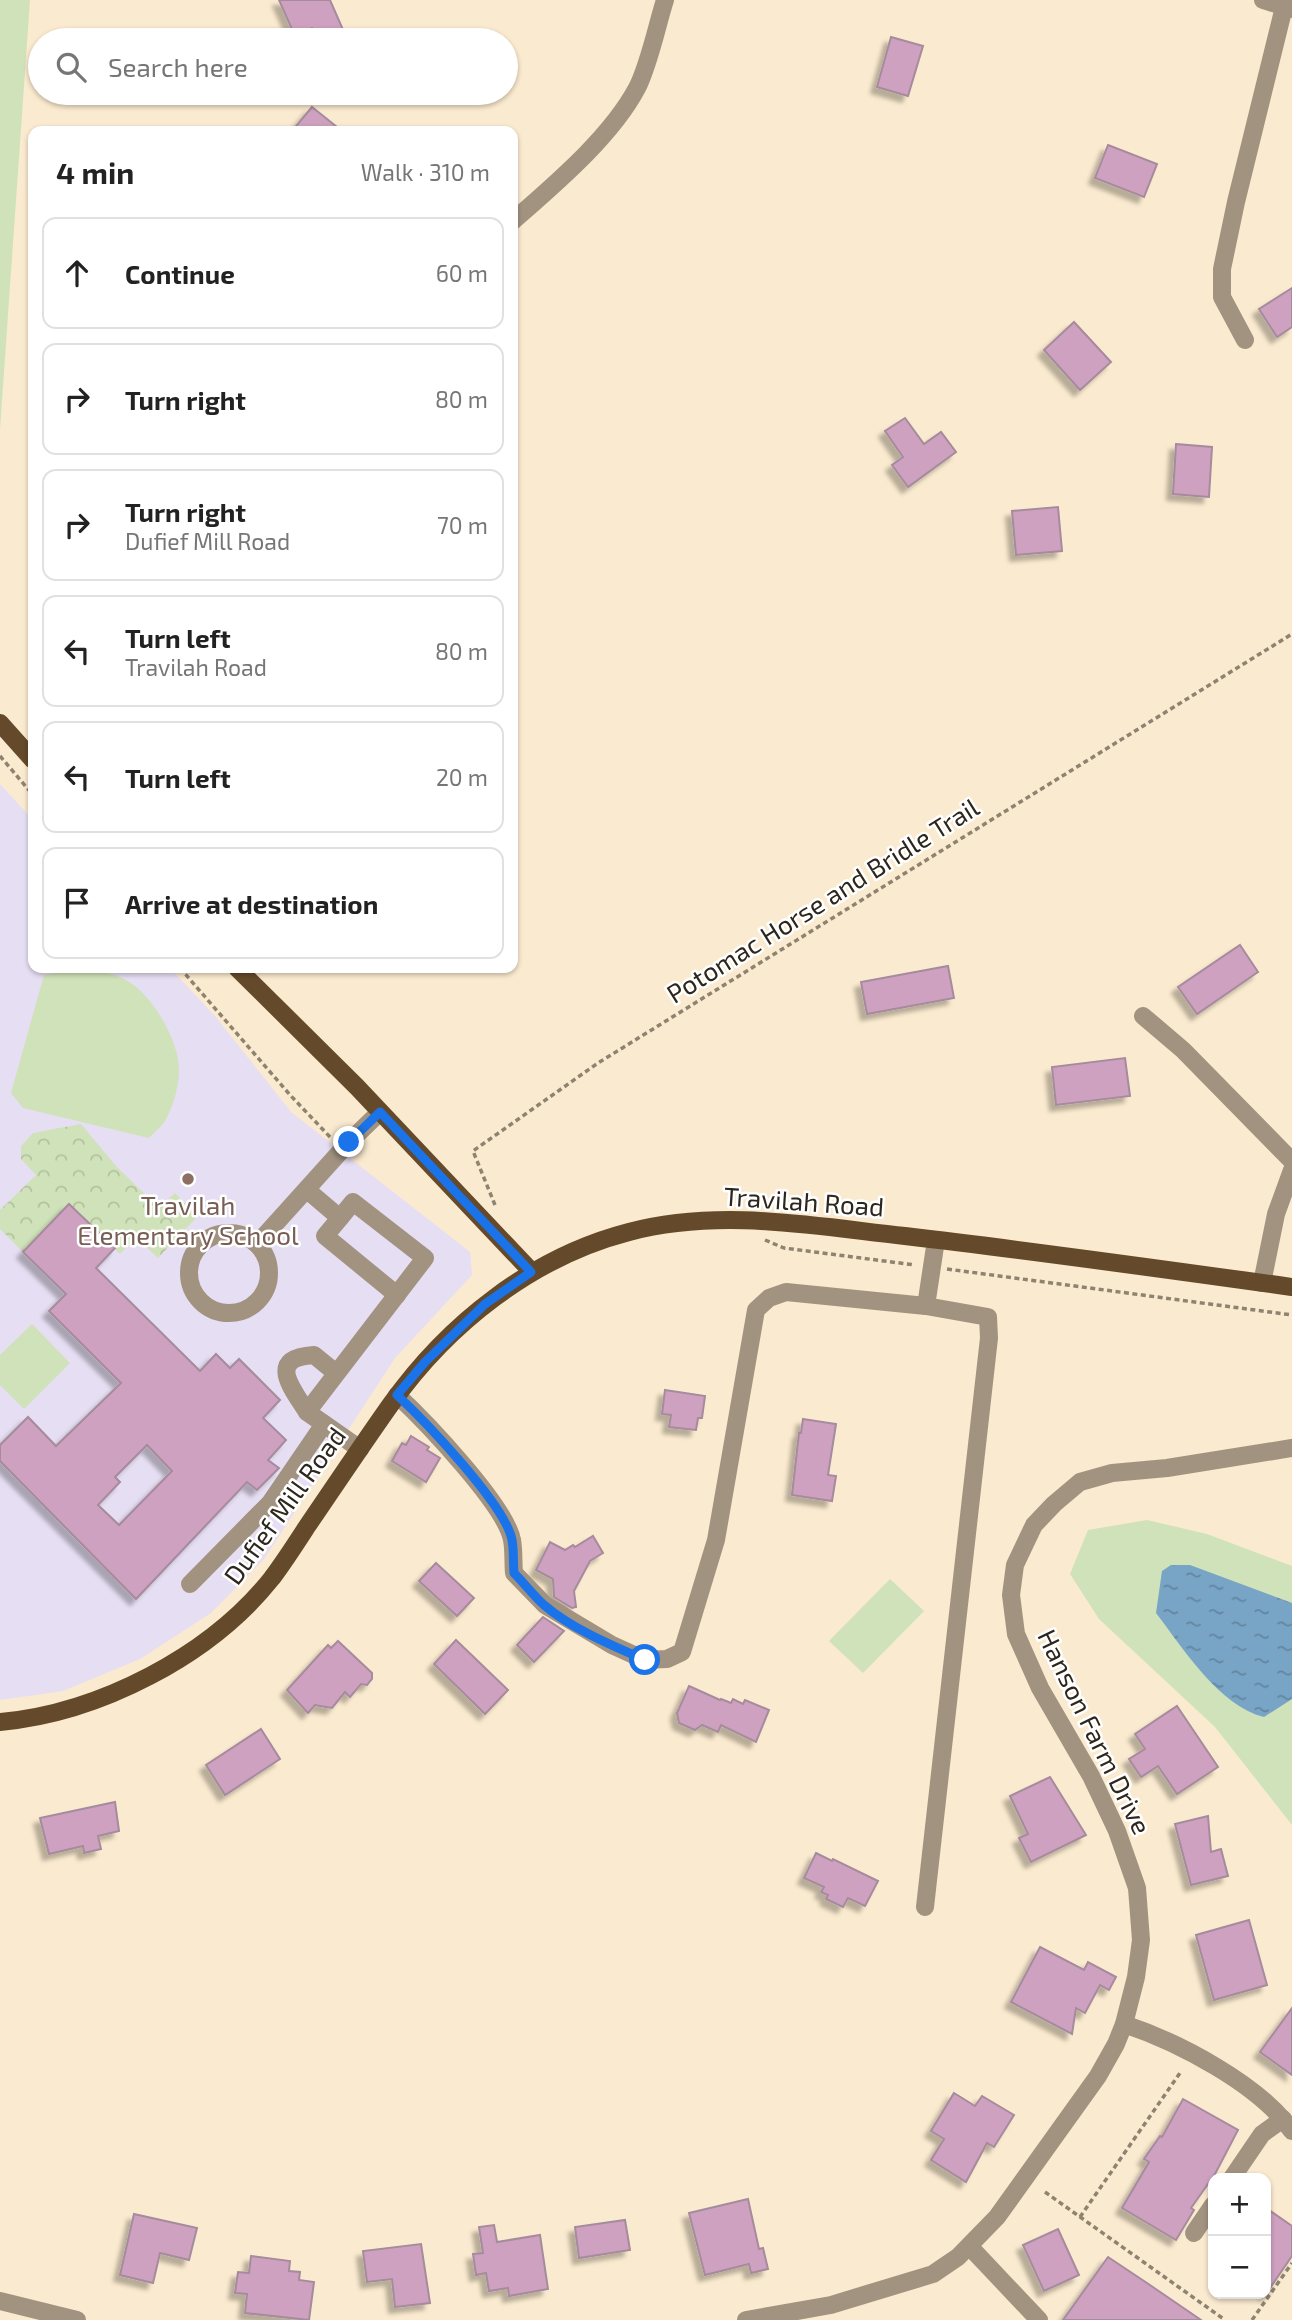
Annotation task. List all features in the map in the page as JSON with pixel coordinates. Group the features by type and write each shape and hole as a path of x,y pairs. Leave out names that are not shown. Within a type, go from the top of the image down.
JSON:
{"main road":[{"path":"0,723 28,754"},
{"path":"242,973 380,1112 531,1272"},
{"name":"Travilah Road","path":"531,1272 591,1244 629,1232 676,1223 750,1219 936,1240 1292,1287"},
{"name":"Dufief Mill Road","path":"0,1722 23,1720 100,1700 166,1666 228,1623 271,1579 397,1395 425,1362 485,1304 531,1272"}],"street":[{"path":"518,217 549,190 612,125 638,86 665,0"},
{"path":"1245,340 1222,297 1222,269 1236,202 1288,8 1263,0"},
{"path":"1143,1016 1183,1050 1292,1161"},
{"path":"257,1244 349,1142 380,1112"},
{"path":"1262,1283 1276,1214 1292,1170"},
{"path":"307,1190 340,1218"},
{"path":"307,1412 336,1373 397,1295 425,1258 354,1202 325,1236 397,1295"},
{"path":"233,1232 248,1237 257,1244 267,1260 270,1275 266,1289 257,1303 243,1311 227,1314 212,1310 198,1300 190,1287 188,1270 192,1254 203,1241 218,1234 233,1232"},
{"path":"926,1306 936,1240"},
{"path":"397,1395 465,1468 504,1521 512,1539 514,1573 545,1605 612,1646 645,1660 667,1659 682,1652 716,1540 756,1310 769,1298 786,1292 926,1306 988,1317 989,1338 925,1908"},
{"path":"336,1373 314,1354 299,1356 289,1364 286,1374 288,1384 307,1412 360,1450"},
{"path":"190,1584 270,1503 324,1424"},
{"name":"Hanson Farm Drive","path":"746,2320 833,2313 933,2274 958,2257 997,2217 1098,2076 1124,2024 1136,1977 1141,1940 1137,1888 1117,1831 1091,1776 1040,1688 1016,1634 1011,1595 1015,1565 1034,1525 1080,1482 1112,1473 1167,1468 1292,1448"},
{"path":"1124,2024 1150,2033 1225,2071 1288,2125"},
{"path":"1235,2173 1262,2134 1288,2125"},
{"path":"1194,2233 1208,2212"},
{"path":"970,2247 1039,2320"},
{"path":"0,2301 77,2320"}],"path":[{"name":"Potomac Horse and Bridle Trail","path":"498,1215 473,1151 598,1063 1292,634"},
{"path":"0,756 28,789"},
{"path":"184,973 332,1139"},
{"path":"760,1234 766,1241 784,1248 1292,1315"},
{"path":"1080,2217 1180,2073"},
{"path":"1045,2192 1225,2320"},
{"path":"1252,2320 1292,2263"}],"shaded area":[{"name":"Travilah Elementary School","path":"0,784 28,815 28,973 175,973 215,1016 291,1112 470,1252 472,1275 395,1358 264,1559 211,1613 140,1659 63,1691 0,1700"}],"green space":[{"path":"0,0 30,0 28,28 0,429"},
{"path":"108,973 118,976 144,994 162,1018 174,1045 179,1070 177,1088 166,1120 149,1138 23,1108 11,1093 44,975"},
{"path":"81,1124 116,1166 159,1208 175,1193 197,1217 158,1258 136,1237 120,1254 69,1204 23,1252 0,1229 0,1210 36,1175 21,1159 21,1146 33,1133"},
{"path":"32,1324 70,1363 24,1409 0,1385 0,1355"},
{"path":"1147,1520 1207,1534 1292,1566 1292,1825 1215,1727 1099,1619 1070,1574 1088,1530"},
{"path":"890,1579 924,1611 863,1673 829,1641"}],"water":[{"path":"1171,1565 1190,1565 1292,1603 1292,1699 1264,1717 1232,1701 1203,1674 1156,1613 1162,1571"}],"building":[{"path":"279,0 330,0 342,28 312,28 291,28"},
{"path":"891,37 923,46 908,96 877,87"},
{"path":"312,107 336,126 296,126"},
{"path":"1108,145 1157,164 1144,197 1095,178"},
{"path":"1292,288 1292,327 1277,337 1259,309"},
{"path":"1074,322 1111,362 1080,390 1044,350"},
{"path":"905,418 924,444 941,432 956,452 908,487 892,465 903,457 885,431"},
{"path":"1176,444 1212,447 1209,497 1173,494"},
{"path":"1058,507 1062,551 1016,555 1012,511"},
{"path":"1240,945 1258,972 1197,1014 1178,987"},
{"path":"948,966 954,998 867,1014 861,982"},
{"path":"1125,1058 1130,1096 1056,1105 1052,1067"},
{"path":"69,1204 115,1248 96,1268 200,1371 216,1354 230,1368 239,1359 280,1400 263,1418 286,1440 268,1460 279,1468 257,1490 247,1482 136,1599 0,1461 0,1445 28,1417 56,1446 121,1383 49,1311 66,1294 23,1252","holes":["147,1445 172,1471 119,1525 98,1505 120,1482 115,1477"]},
{"path":"665,1390 705,1396 702,1418 698,1418 696,1430 669,1427 671,1415 662,1414"},
{"path":"803,1419 836,1424 828,1475 836,1476 832,1501 792,1495"},
{"path":"411,1436 429,1447 427,1450 440,1458 426,1482 392,1461 402,1443 406,1445"},
{"path":"593,1536 603,1553 590,1561 574,1591 576,1607 572,1608 554,1597 553,1579 536,1570 550,1542 565,1550"},
{"path":"436,1563 474,1598 457,1616 419,1581"},
{"path":"543,1617 564,1631 534,1662 517,1645"},
{"path":"456,1640 508,1690 485,1714 434,1664"},
{"path":"338,1641 372,1673 372,1679 367,1685 361,1684 350,1697 345,1692 332,1708 315,1705 308,1713 287,1690 328,1645 331,1648"},
{"path":"689,1686 720,1700 731,1703 733,1699 743,1704 745,1700 769,1710 756,1742 721,1725 718,1732 702,1725 695,1730 679,1723 677,1713"},
{"path":"1177,1706 1218,1767 1177,1794 1158,1766 1141,1777 1129,1759 1145,1749 1135,1734"},
{"path":"261,1729 280,1759 225,1795 206,1765"},
{"path":"1050,1777 1086,1835 1031,1862 1019,1838 1028,1834 1010,1796"},
{"path":"115,1802 119,1831 98,1836 101,1849 84,1853 83,1846 49,1854 40,1818"},
{"path":"1208,1816 1211,1852 1221,1849 1228,1876 1191,1885 1175,1824"},
{"path":"816,1853 878,1881 865,1906 848,1898 843,1907 826,1899 828,1895 821,1892 824,1887 804,1878"},
{"path":"1249,1920 1267,1985 1214,2000 1196,1935"},
{"path":"1040,1947 1084,1970 1088,1962 1116,1977 1109,1990 1100,1985 1085,2013 1076,2008 1072,2034 1011,2002"},
{"path":"1292,2008 1292,2075 1260,2052"},
{"path":"954,2093 975,2106 982,2096 1014,2115 994,2147 987,2143 966,2182 931,2160 944,2139 931,2131"},
{"path":"1183,2099 1238,2130 1216,2173 1208,2173 1208,2184 1191,2208 1194,2210 1176,2240 1122,2208 1149,2162 1144,2159 1160,2136 1162,2137"},
{"path":"748,2199 759,2249 763,2248 768,2269 751,2273 749,2264 705,2275 689,2213"},
{"path":"1271,2211 1292,2226 1292,2256 1271,2287"},
{"path":"134,2214 197,2228 189,2260 160,2253 153,2283 120,2275"},
{"path":"625,2220 630,2250 579,2258 575,2227"},
{"path":"494,2225 497,2242 540,2235 548,2289 509,2296 508,2288 489,2291 486,2273 476,2275 473,2254 483,2253 479,2227"},
{"path":"1058,2229 1079,2275 1044,2291 1023,2245"},
{"path":"421,2244 430,2303 395,2307 392,2279 367,2282 363,2251"},
{"path":"251,2256 290,2261 289,2271 300,2272 299,2280 314,2282 309,2320 245,2313 247,2294 235,2293 238,2272 249,2273"},
{"path":"1108,2257 1147,2283 1201,2320 1063,2320"}],"place":[{"name":"Travilah Elementary School","path":"188,1179"}],"route":[{"path":"349,1142 380,1112 531,1272 485,1304 425,1362 397,1395 465,1468 504,1521 512,1539 514,1573 545,1605 566,1620 612,1646 645,1660"}]}
